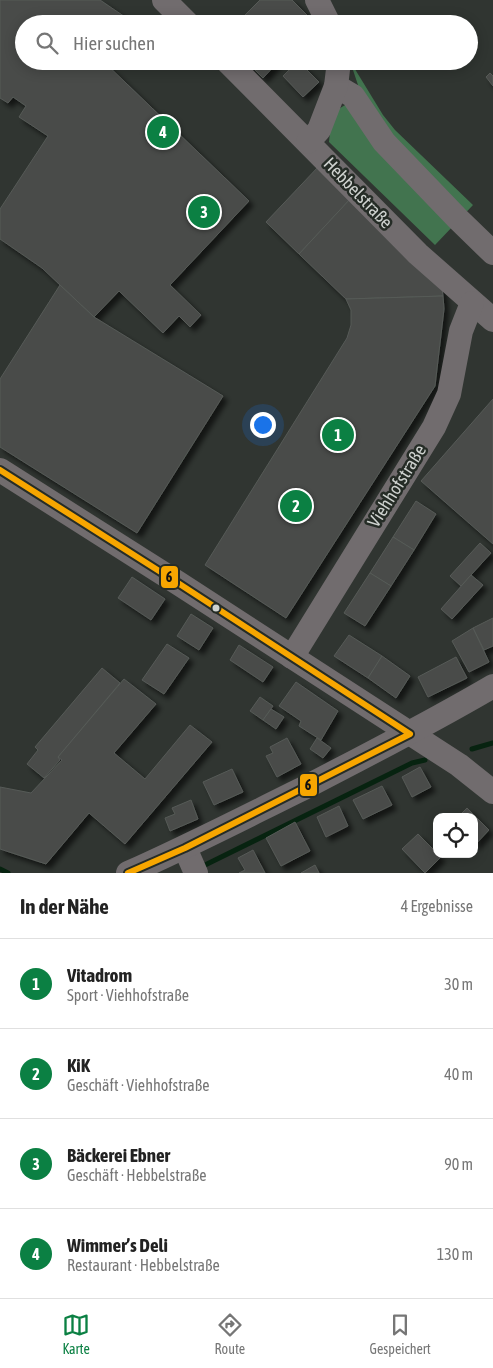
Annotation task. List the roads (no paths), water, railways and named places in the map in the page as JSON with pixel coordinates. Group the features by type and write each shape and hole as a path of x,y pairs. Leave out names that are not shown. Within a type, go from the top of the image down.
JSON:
{"street":[{"path":"164,0 179,15"},
{"path":"317,0 324,15"},
{"name":"Hebbelstraße","path":"236,70 418,254 493,320"},
{"path":"308,142 319,130 336,86 338,70"},
{"path":"336,86 353,96 384,142 493,253"},
{"name":"Viehhofstraße","path":"292,657 434,428 449,394 462,331 472,303"},
{"path":"0,470 459,765 493,792"},
{"path":"128,873 192,862 493,686"}],"waterway":[{"path":"472,749 493,743"},
{"path":"201,867 412,763 425,760"},
{"path":"0,869 8,873"}],"place":[{"name":"Wimmer’s Deli","path":"163,132"},
{"name":"Bäckerei Ebner","path":"204,212"},
{"name":"Vitadrom","path":"338,435"},
{"name":"KiK","path":"296,506"}]}
